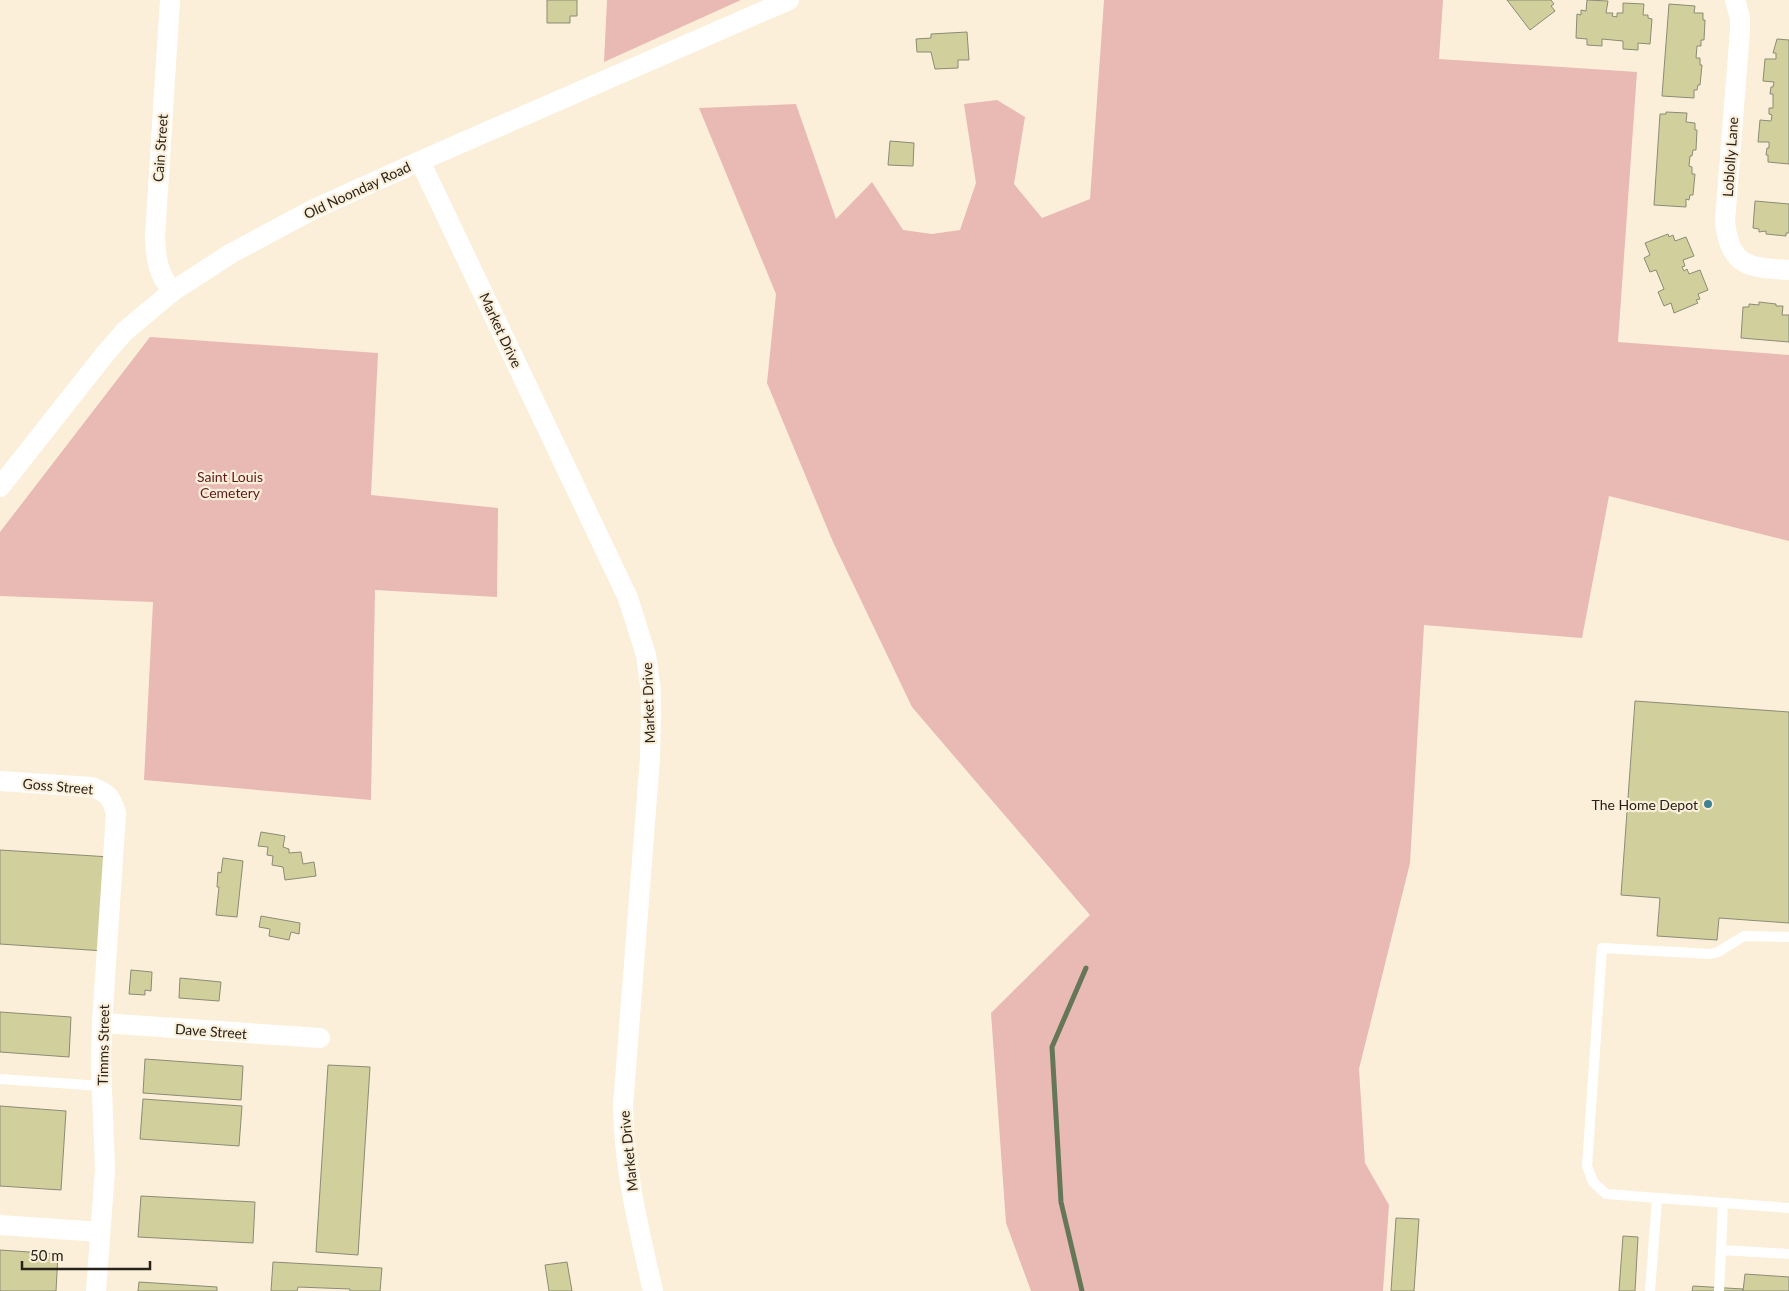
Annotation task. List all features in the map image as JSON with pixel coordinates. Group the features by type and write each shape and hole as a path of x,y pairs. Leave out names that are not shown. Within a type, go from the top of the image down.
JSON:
{"street":[{"name":"Cain Street","path":"170,0 155,238 156,260 165,283 173,291"},
{"name":"Old Noonday Road","path":"0,487 125,330 173,291 230,254 314,209 789,0"},
{"name":"Loblolly Lane","path":"1735,0 1740,18 1740,30 1725,222 1726,235 1736,256 1747,264 1759,268 1789,270"},
{"name":"Market Drive","path":"420,161 628,598 646,655 651,692 650,758 623,1106 623,1128 629,1178 653,1291"},
{"name":"Goss Street","path":"0,781 92,787 104,791 112,800"},
{"name":"Timms Street","path":"96,1291 105,1170 102,1024 116,813 112,800"},
{"name":"Dave Street","path":"102,1024 320,1038"},
{"path":"0,1225 100,1232"}],"lane":[{"path":"1789,937 1744,936 1718,952 1710,954 1602,948 1587,1166 1593,1182 1606,1194 1789,1208"},
{"path":"0,1079 102,1086"},
{"path":"1650,1291 1657,1199"},
{"path":"1718,1291 1723,1203"},
{"path":"1721,1250 1789,1254"}],"green space":[{"path":"607,0 741,0 604,62"},
{"path":"1104,0 1443,0 1439,59 1637,72 1618,342 1789,355 1789,541 1609,496 1582,638 1424,625 1410,863 1359,1069 1365,1163 1389,1205 1383,1291 1031,1291 1006,1223 991,1013 1090,915 912,707 833,542 767,383 776,294 699,108 796,104 836,219 872,182 903,230 932,234 960,230 976,183 964,104 997,100 1025,117 1014,184 1042,218 1090,199"},
{"name":"Saint Louis Cemetery","path":"150,337 378,353 371,495 498,508 497,597 375,590 371,800 144,780 153,602 0,596 0,532"}],"building":[{"path":"547,0 577,0 577,16 570,16 570,23 547,23"},
{"path":"1507,0 1551,0 1554,4 1551,6 1555,11 1530,30"},
{"path":"1587,0 1608,1 1606,13 1613,13 1612,16 1617,17 1617,13 1623,13 1623,3 1644,4 1643,15 1648,15 1648,18 1652,19 1650,44 1638,43 1638,50 1623,49 1623,41 1602,39 1602,46 1587,45 1587,39 1576,38 1577,14 1581,15 1581,10 1586,11"},
{"path":"1669,4 1695,6 1694,13 1703,13 1703,20 1705,20 1704,40 1701,40 1701,46 1697,46 1696,58 1700,58 1700,65 1702,65 1700,85 1698,85 1697,90 1694,90 1694,98 1662,96"},
{"path":"967,32 969,60 958,60 958,68 935,69 931,52 917,52 916,39 931,38 931,34"},
{"path":"1777,39 1789,40 1789,164 1768,162 1768,155 1766,155 1769,142 1758,142 1760,120 1771,121 1772,115 1769,114 1769,108 1773,108 1773,94 1770,94 1774,82 1763,81 1765,59 1776,59 1776,53 1773,53"},
{"path":"1666,112 1687,113 1686,122 1695,123 1695,130 1697,130 1696,150 1693,150 1692,156 1690,156 1689,166 1692,167 1692,174 1695,174 1693,195 1690,195 1689,200 1686,199 1686,207 1654,205 1660,114 1666,114"},
{"path":"890,141 914,143 913,166 888,165"},
{"path":"1755,201 1789,204 1789,233 1786,233 1786,236 1766,234 1766,231 1759,232 1759,229 1753,228"},
{"path":"1668,234 1669,237 1673,235 1675,241 1686,237 1694,256 1683,260 1685,266 1682,267 1684,271 1687,269 1689,274 1700,270 1708,290 1698,294 1700,299 1696,300 1698,303 1674,313 1671,303 1664,306 1658,292 1664,289 1656,270 1650,272 1644,258 1650,255 1645,243"},
{"path":"1759,302 1783,306 1782,315 1789,315 1789,342 1741,338 1743,307 1749,307 1749,304 1759,305"},
{"name":"The Home Depot","path":"1635,701 1789,712 1789,923 1719,918 1717,940 1657,936 1660,898 1621,895"},
{"path":"261,832 285,836 283,847 289,849 289,853 301,852 303,864 314,862 316,876 285,880 283,867 272,865 273,856 267,855 268,847 258,846"},
{"path":"0,850 110,857 104,951 0,944"},
{"path":"223,858 243,861 237,917 216,915 219,887 217,887 218,872 221,873"},
{"path":"261,916 300,923 299,934 291,932 289,940 269,936 270,929 259,927"},
{"path":"131,970 152,972 151,991 145,990 145,995 129,994"},
{"path":"180,978 221,982 219,1001 179,998"},
{"path":"0,1012 71,1017 69,1057 0,1052"},
{"path":"145,1059 243,1066 241,1100 143,1093"},
{"path":"328,1065 370,1067 358,1255 316,1252"},
{"path":"143,1099 242,1106 239,1146 140,1139"},
{"path":"0,1106 66,1111 61,1190 0,1186"},
{"path":"141,1196 255,1202 253,1243 138,1237"},
{"path":"1396,1218 1419,1219 1414,1291 1391,1291"},
{"path":"1623,1236 1638,1237 1635,1291 1619,1291"},
{"path":"0,1250 58,1254 56,1291 0,1291"},
{"path":"273,1262 382,1268 380,1291 298,1287 297,1291 271,1291"},
{"path":"567,1262 572,1291 549,1291 545,1265"},
{"path":"1745,1274 1789,1277 1789,1291 1743,1291"},
{"path":"139,1282 217,1287 217,1291 138,1291"},
{"path":"1693,1286 1743,1289 1743,1291 1692,1291"}],"waterway":[{"path":"1082,1291 1061,1202 1052,1047 1086,968"}],"place":[{"name":"The Home Depot","path":"1708,804"}]}
